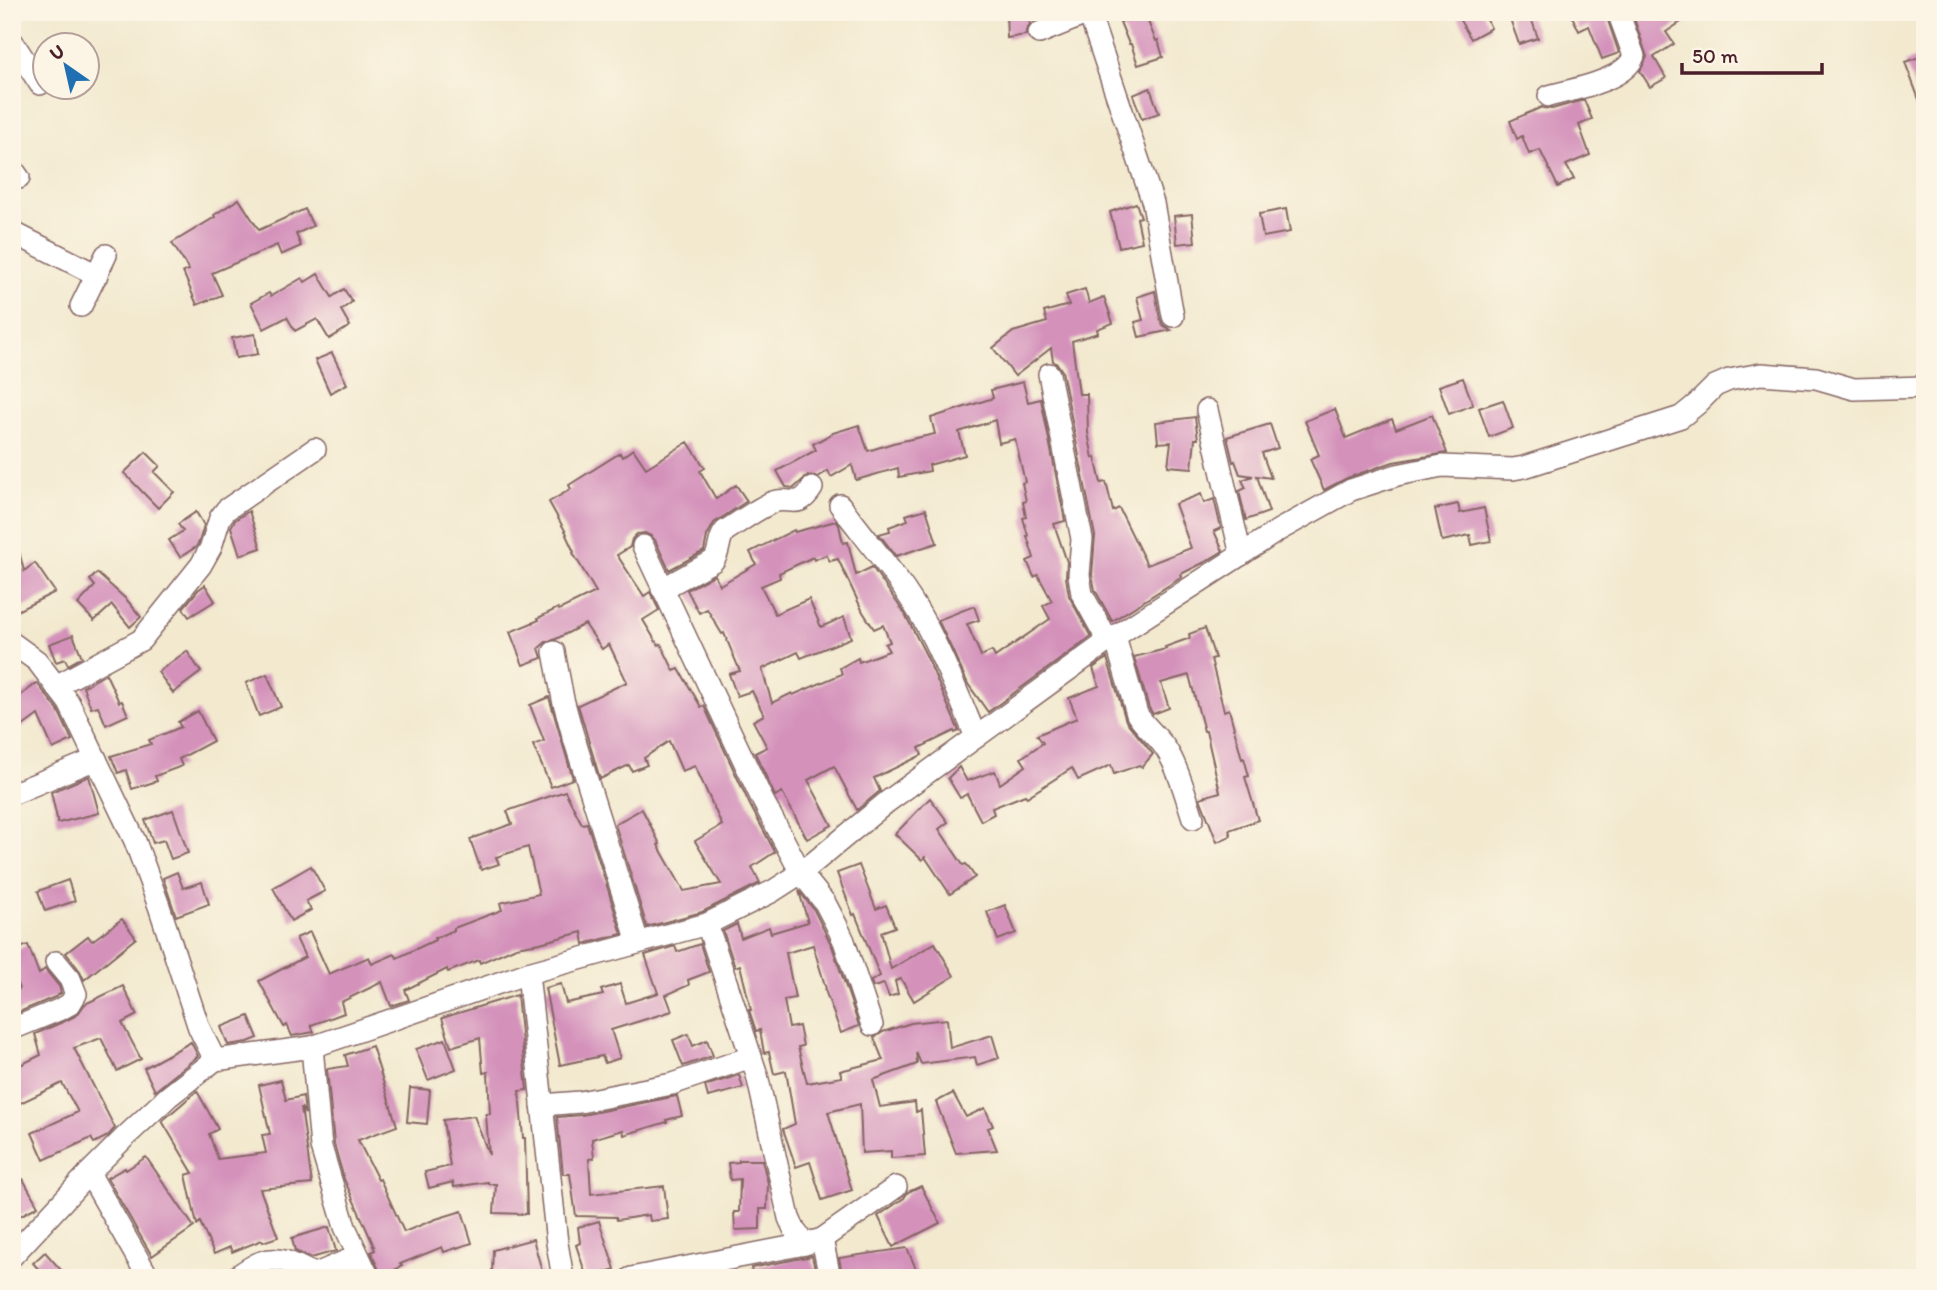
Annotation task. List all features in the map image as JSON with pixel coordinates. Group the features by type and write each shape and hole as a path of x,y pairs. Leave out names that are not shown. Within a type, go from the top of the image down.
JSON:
{"street":[{"path":"1549,96 1603,80 1622,71 1632,61 1634,55 1618,12"},
{"path":"1039,33 1090,13 1153,203 1173,316"},
{"path":"12,41 32,72"},
{"path":"12,232 97,275"},
{"path":"81,306 106,255"},
{"path":"1049,374 1082,539 1079,575 1082,594 1111,639 1137,714 1170,755 1193,818"},
{"path":"12,1256 89,1173 169,1096 215,1060 312,1047 527,972 707,924 773,891 801,873 887,802 1111,639 1279,530 1351,490 1397,475 1442,466 1513,469 1524,467 1681,416 1714,386 1729,380 1761,374 1816,378 1854,389 1925,387"},
{"path":"1207,410 1241,555"},
{"path":"56,686 141,640 201,565 226,509 315,449"},
{"path":"662,589 713,561 718,555 720,537 725,531 773,502 798,502 805,498 812,488"},
{"path":"840,505 896,578 924,621 941,653 976,737"},
{"path":"643,546 756,787 801,873 825,903 844,941 872,1025"},
{"path":"12,643 37,661 69,703 135,841 199,1028 215,1060"},
{"path":"554,652 578,754 638,942"},
{"path":"12,794 96,759"},
{"path":"707,924 751,1057 789,1218 794,1231 813,1242 830,1278"},
{"path":"12,1029 70,1004 76,994 70,979 55,962"},
{"path":"527,972 563,1278"},
{"path":"312,1047 321,1147 345,1227 369,1278"},
{"path":"542,1105 580,1102 672,1084 751,1057"},
{"path":"89,1173 147,1275"},
{"path":"631,1278 813,1242 896,1187"},
{"path":"235,1278 253,1264 263,1261 282,1260 316,1274 358,1256"}],"building":[{"path":"1006,12 1028,12 1030,24 1026,35 1007,38"},
{"path":"1144,12 1163,57 1138,65 1120,22"},
{"path":"1455,12 1483,12 1491,28 1471,39"},
{"path":"1518,12 1529,12 1538,38 1519,44 1509,16"},
{"path":"1570,12 1605,12 1619,53 1602,59 1589,26 1579,31"},
{"path":"1643,12 1696,12 1666,32 1674,44 1654,57 1666,78 1650,87 1640,71 1647,57 1634,18"},
{"path":"1925,55 1925,110 1923,110 1905,62"},
{"path":"1150,88 1159,113 1142,119 1133,95"},
{"path":"1584,100 1592,119 1579,125 1590,155 1566,165 1574,179 1558,187 1540,150 1529,154 1522,136 1517,139 1510,121 1542,107 1552,109"},
{"path":"239,199 259,230 305,209 313,226 296,234 301,246 281,255 277,245 212,273 222,295 197,305 183,272 189,270 172,243"},
{"path":"1136,203 1141,217 1137,218 1142,242 1119,247 1110,212"},
{"path":"1286,209 1290,232 1263,237 1259,214"},
{"path":"1192,214 1195,242 1177,244 1174,216"},
{"path":"318,274 332,297 344,289 352,302 341,310 350,326 329,339 317,319 295,331 287,317 264,329 251,303 269,293 271,296 302,278 305,282"},
{"path":"1085,289 1089,303 1104,297 1113,323 1097,329 1098,333 1072,341 1079,394 1087,394 1088,433 1093,458 1095,457 1101,483 1106,482 1113,511 1119,508 1147,565 1191,548 1175,504 1201,494 1204,503 1214,499 1221,528 1214,531 1223,551 1181,574 1182,577 1112,621 1095,590 1092,575 1095,536 1062,371 1053,361 1051,348 1015,376 993,348 1013,332 1047,322 1044,312 1069,305 1066,295"},
{"path":"1155,291 1160,319 1163,325 1171,330 1139,337 1135,322 1143,320 1137,297"},
{"path":"255,334 258,354 236,358 232,338"},
{"path":"332,353 347,384 330,393 315,360"},
{"path":"1463,378 1473,405 1449,414 1439,386"},
{"path":"1023,382 1028,402 1041,399 1065,521 1054,524 1067,562 1069,596 1091,637 988,712 968,684 938,620 974,606 979,620 967,624 981,656 992,651 995,657 1050,619 1043,606 1052,601 1038,575 1034,577 1027,561 1034,558 1023,518 1026,517 1023,502 1026,501 1022,483 1025,482 1015,439 999,443 995,420 959,432 965,455 929,465 930,471 899,477 898,468 856,480 852,465 831,477 828,471 818,477 807,476 794,488 786,487 777,471 816,450 813,444 833,433 859,425 868,451 935,434 931,418 993,398 991,390"},
{"path":"1503,400 1513,428 1489,437 1479,408"},
{"path":"1335,409 1346,438 1392,419 1396,429 1432,415 1447,453 1393,462 1347,478 1324,490 1310,459 1319,455 1305,421"},
{"path":"1195,417 1198,439 1195,439 1192,468 1168,466 1171,442 1158,443 1156,422"},
{"path":"1270,424 1278,448 1262,453 1271,478 1257,476 1269,512 1246,520 1239,491 1246,488 1242,480 1253,476 1240,474 1235,461 1233,462 1227,437"},
{"path":"688,442 705,468 700,471 716,499 736,485 747,501 714,523 707,536 704,551 669,570 655,540 645,533 637,534 630,547 617,555 644,596 650,592 659,610 643,620 658,645 661,644 674,671 679,669 701,707 704,706 775,852 752,867 760,883 702,912 647,927 615,824 642,809 660,844 658,845 684,891 721,884 695,841 722,825 695,766 682,771 669,741 644,758 647,765 632,771 629,765 600,779 578,705 627,682 609,644 602,649 585,624 546,642 539,648 542,658 523,665 510,632 596,592 573,553 567,534 549,502 571,489 569,485 620,453 622,457 633,449 646,468"},
{"path":"146,452 160,466 154,472 174,492 158,508 124,473"},
{"path":"1458,504 1460,513 1484,508 1491,541 1472,545 1470,535 1442,541 1435,509"},
{"path":"926,509 937,543 896,556 879,534 908,520 906,515"},
{"path":"249,511 261,548 240,555 231,527 235,520"},
{"path":"196,512 204,525 199,542 180,557 169,540 183,531 178,524"},
{"path":"836,521 843,543 848,542 856,575 872,567 905,614 959,731 919,748 922,755 874,778 880,791 857,810 834,766 808,780 832,825 807,839 782,792 775,796 755,753 767,747 753,721 764,715 752,691 737,696 729,674 740,671 724,633 722,634 707,609 699,613 687,590 714,575 720,585 756,564 750,552 794,530 795,532","holes":["826,555 830,561 838,559 874,629 883,625 890,642 885,644 889,651 859,662 858,658 840,668 842,674 772,703 762,669 798,652 801,658 851,638 844,617 821,627 809,599 775,614 761,586 780,578 779,573 813,557 814,560"]},
{"path":"12,547 18,547 24,571 35,563 55,592 17,611 12,602"},
{"path":"97,573 127,600 141,617 130,627 112,605 94,621 78,604 95,586 90,580"},
{"path":"205,585 215,601 189,617 183,608"},
{"path":"1205,628 1215,658 1211,659 1224,711 1229,709 1249,776 1245,777 1258,820 1229,830 1231,836 1217,842 1200,798 1220,792 1189,675 1161,683 1169,708 1153,714 1134,657 1166,649 1165,647 1190,638 1189,634"},
{"path":"73,635 82,657 68,665 65,659 56,662 49,644"},
{"path":"187,651 201,672 173,693 158,672"},
{"path":"1107,658 1126,721 1153,754 1142,767 1139,765 1114,774 1111,765 1078,780 1072,768 1027,797 1025,795 992,808 994,814 981,821 967,794 960,798 948,778 959,767 967,781 995,771 1000,784 1026,766 1021,758 1043,743 1037,735 1077,718 1069,698 1099,686 1093,668"},
{"path":"106,674 128,715 106,725 98,706 91,708 83,687"},
{"path":"267,674 281,707 259,716 246,683"},
{"path":"37,683 58,710 72,740 53,749 38,715 19,729 12,721 12,702"},
{"path":"549,697 573,779 551,787 533,745 544,741 530,705"},
{"path":"198,711 213,741 179,759 182,766 155,776 157,781 132,789 126,770 118,773 111,756 151,744 149,740 181,727 178,722"},
{"path":"89,776 99,813 58,823 51,792"},
{"path":"565,791 582,824 587,823 622,934 584,944 582,932 516,947 480,963 479,960 448,972 447,969 405,990 409,1000 391,1006 382,982 341,1002 344,1013 311,1025 314,1032 292,1036 287,1025 284,1027 259,981 305,957 296,938 310,932 329,974 369,957 372,964 395,954 397,958 454,928 502,910 500,903 539,894 528,847 496,857 499,864 481,870 470,839 512,824 507,811"},
{"path":"930,798 948,822 939,829 963,865 966,864 975,877 950,894 925,857 922,860 895,834"},
{"path":"173,810 188,853 171,859 164,840 153,843 145,820"},
{"path":"859,865 876,909 886,905 895,927 881,932 891,969 935,943 954,976 914,1001 901,979 895,981 898,994 889,997 884,984 873,987 871,981 880,976 837,873"},
{"path":"311,866 325,891 306,901 311,910 291,921 273,888"},
{"path":"177,872 183,888 202,882 209,904 176,916 163,878"},
{"path":"68,880 75,901 45,911 38,891"},
{"path":"799,891 814,910 832,946 859,1026 841,1033 825,990 813,945 786,953 795,998 784,1000 789,1028 799,1026 803,1046 798,1047 807,1083 842,1077 840,1071 883,1060 874,1038 883,1032 911,1023 947,1019 950,1048 992,1035 999,1058 977,1065 975,1057 921,1064 916,1052 917,1064 873,1080 880,1107 915,1102 916,1112 921,1110 925,1156 891,1158 891,1151 862,1153 860,1104 828,1112 852,1190 822,1200 810,1162 796,1167 783,1129 795,1124 786,1071 774,1074 769,1052 764,1053 760,1030 756,1031 749,1010 740,965 735,967 723,931 737,924 741,938 769,927 771,933 808,922"},
{"path":"1005,905 1016,933 998,940 987,912"},
{"path":"122,919 136,938 84,980 66,953 88,936 92,941"},
{"path":"700,944 709,972 688,980 689,985 666,995 672,1011 611,1030 620,1058 605,1063 602,1056 560,1065 545,988 561,984 566,1003 603,995 601,990 620,984 626,1003 658,993 645,955 675,946 677,952"},
{"path":"28,945 39,974 45,969 59,986 61,993 12,1015 12,992 19,989 12,971 12,951"},
{"path":"123,986 137,1015 122,1023 141,1059 117,1071 101,1038 74,1048 115,1128 108,1136 94,1143 91,1138 44,1160 32,1133 78,1112 62,1083 12,1107 12,1069 41,1055 35,1034 77,1015 85,1004"},
{"path":"517,995 527,1090 519,1091 525,1138 527,1214 494,1213 496,1184 488,1182 454,1187 453,1182 429,1188 425,1172 450,1166 443,1120 474,1116 489,1155 486,1114 490,1114 488,1072 483,1073 480,1038 451,1047 442,1018"},
{"path":"249,1016 258,1038 228,1045 221,1027"},
{"path":"688,1034 693,1046 707,1040 713,1056 683,1066 673,1040"},
{"path":"445,1039 456,1069 428,1080 416,1049"},
{"path":"191,1042 198,1056 155,1091 144,1068"},
{"path":"372,1046 397,1126 358,1140 378,1180 380,1179 404,1232 462,1211 472,1243 444,1252 442,1247 400,1264 402,1266 382,1277 371,1252 375,1250 374,1246 344,1179 334,1144 327,1069 348,1066 345,1055"},
{"path":"739,1075 743,1088 708,1097 705,1086"},
{"path":"281,1080 286,1100 303,1096 305,1114 301,1107 312,1184 260,1189 278,1237 263,1242 262,1240 232,1252 230,1247 214,1254 200,1222 197,1225 186,1175 193,1173 162,1121 197,1091 218,1129 209,1134 218,1159 266,1153 262,1135 270,1134 259,1085"},
{"path":"410,1088 430,1090 427,1124 407,1122"},
{"path":"953,1093 966,1117 985,1108 993,1126 988,1128 997,1150 956,1153 936,1102"},
{"path":"677,1096 682,1116 624,1135 623,1130 592,1139 594,1158 589,1159 591,1194 664,1186 668,1219 650,1221 649,1215 617,1220 616,1217 576,1216 570,1174 563,1174 557,1117 582,1115"},
{"path":"146,1157 194,1227 152,1256 107,1178"},
{"path":"762,1160 768,1183 767,1209 760,1209 760,1229 735,1230 734,1212 739,1212 740,1179 730,1180 728,1163"},
{"path":"23,1179 38,1206 18,1217 12,1208 12,1185"},
{"path":"921,1186 940,1223 893,1247 878,1216 904,1198 908,1192"},
{"path":"599,1221 615,1269 587,1278 576,1245 580,1243 578,1227"},
{"path":"329,1227 336,1251 311,1258 295,1251 292,1238"},
{"path":"533,1239 544,1278 505,1278 504,1272 492,1272 493,1250"},
{"path":"907,1248 920,1278 843,1278 839,1258"},
{"path":"45,1252 68,1278 46,1278 33,1263"},
{"path":"812,1256 817,1278 753,1278 751,1268"}]}
